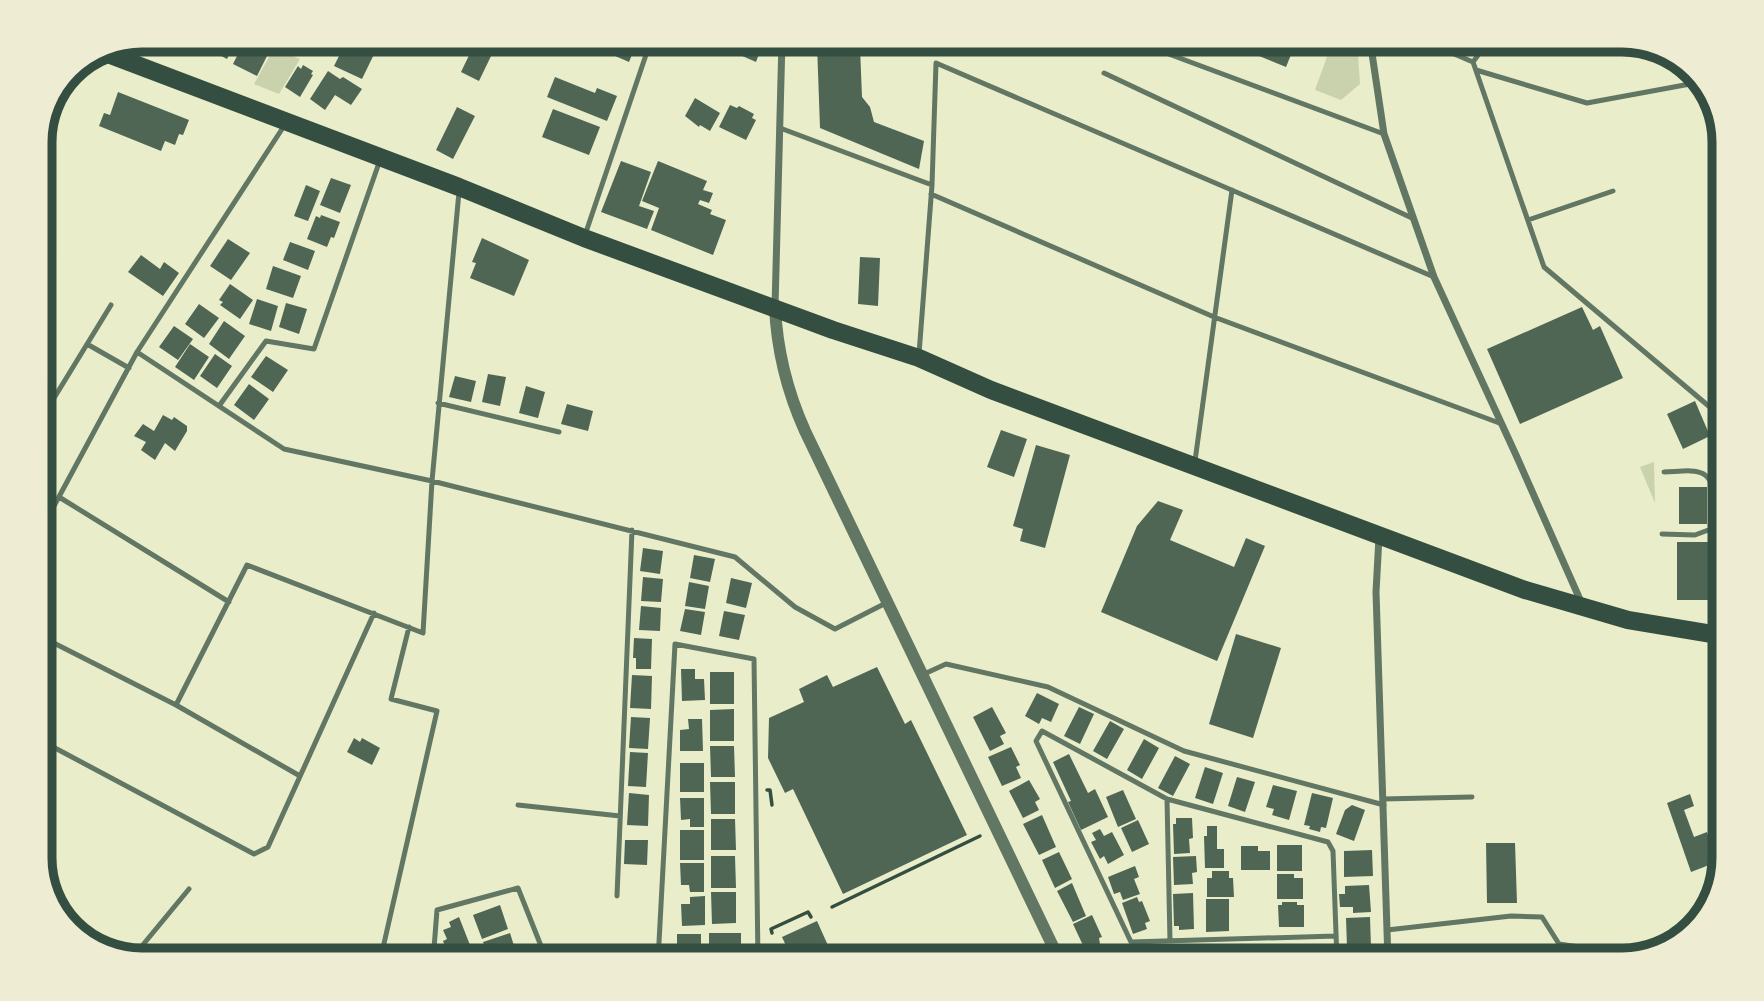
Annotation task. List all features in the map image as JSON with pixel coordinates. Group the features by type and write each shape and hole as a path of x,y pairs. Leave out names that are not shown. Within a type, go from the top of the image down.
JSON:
{"main road":[{"path":"115,57 459,187 584,238 833,330 919,358 991,390 1525,590 1628,620 1712,634"}],"street":[{"path":"782,52 775,307 781,363 793,405 1054,948"},
{"path":"1372,52 1384,134 1434,277 1584,608"},
{"path":"1379,536 1376,592 1388,948"}],"lane":[{"path":"584,238 647,52"},
{"path":"1163,52 1384,134"},
{"path":"1450,52 1473,62 1544,267 1711,408"},
{"path":"1473,62 1480,52"},
{"path":"919,358 932,185 936,63 1434,277"},
{"path":"1476,70 1587,103 1690,84"},
{"path":"1104,73 1414,219"},
{"path":"53,510 137,352 286,123"},
{"path":"780,128 932,185"},
{"path":"219,406 266,341 314,349 381,158"},
{"path":"176,705 247,565 423,633 438,403 459,187"},
{"path":"1194,467 1232,190"},
{"path":"1528,220 1613,191"},
{"path":"931,194 1214,317 1502,424"},
{"path":"53,400 111,305"},
{"path":"87,344 128,368"},
{"path":"137,352 284,449 432,481 735,557 795,607 835,629 889,602"},
{"path":"438,403 559,432"},
{"path":"1664,472 1697,471 1706,474 1711,484"},
{"path":"59,497 229,602"},
{"path":"1662,534 1695,535 1712,526"},
{"path":"617,896 632,530"},
{"path":"53,747 254,855 268,847 374,613"},
{"path":"383,948 437,711 391,699 409,627"},
{"path":"53,643 176,705 300,776"},
{"path":"659,948 676,644 754,659 758,948"},
{"path":"922,675 946,664 1048,687 1184,751 1383,802 1472,797"},
{"path":"1336,936 1132,942 1036,741 1042,731 1167,799 1328,842 1333,851 1336,948"},
{"path":"1167,799 1170,941"},
{"path":"519,805 620,816"},
{"path":"434,948 437,910 518,888 542,948"},
{"path":"140,948 189,889"},
{"path":"1387,930 1511,916 1542,917 1559,944 1586,948"}],"path":[{"path":"832,907 980,836"},
{"path":"772,948 771,929 808,912 811,918"}],"green space":[{"path":"272,52 283,52 300,59 279,94 254,84"},
{"path":"1329,52 1358,52 1360,84 1341,100 1315,90"},
{"path":"1654,462 1655,503 1640,467"}],"building":[{"path":"214,52 231,52 227,59"},
{"path":"239,52 269,52 257,76 233,64"},
{"path":"341,52 375,52 362,79 334,66"},
{"path":"471,52 492,54 479,81 461,72"},
{"path":"606,52 633,52 629,62"},
{"path":"733,52 760,52 756,62"},
{"path":"817,52 860,52 862,97 870,107 874,122 924,141 919,169 820,128"},
{"path":"1249,52 1292,52 1286,67"},
{"path":"303,65 313,71 313,75 300,97 285,87 298,66 301,69"},
{"path":"328,71 362,89 351,105 335,95 325,110 310,99"},
{"path":"555,77 595,93 597,88 617,96 607,121 547,97"},
{"path":"118,92 189,120 183,135 179,134 175,145 165,141 161,151 99,126 104,113 110,115"},
{"path":"695,98 720,113 710,131 700,125 699,127 685,116"},
{"path":"730,105 737,108 739,106 754,114 752,118 756,120 746,140 719,127"},
{"path":"457,107 475,116 453,159 436,150"},
{"path":"553,109 600,127 589,155 542,137"},
{"path":"621,161 651,172 639,206 654,211 647,229 601,212"},
{"path":"658,161 707,181 703,190 713,193 709,203 700,200 698,204 712,210 710,214 726,220 713,255 651,230 659,208 642,201"},
{"path":"331,178 351,185 340,213 320,205"},
{"path":"306,185 320,191 308,221 294,216"},
{"path":"321,215 340,222 327,247 307,239 316,216 320,218"},
{"path":"482,238 529,260 514,296 470,278 476,263 472,262"},
{"path":"228,239 250,253 231,280 210,266"},
{"path":"290,242 315,251 308,270 283,260"},
{"path":"141,255 160,269 164,262 179,273 163,296 128,272"},
{"path":"860,257 880,258 878,306 858,304"},
{"path":"273,266 301,276 293,298 266,289"},
{"path":"230,284 253,300 240,319 220,305 223,302 219,300"},
{"path":"257,299 278,306 271,331 249,324"},
{"path":"286,303 307,309 299,334 279,327"},
{"path":"199,304 219,318 204,338 185,324"},
{"path":"1582,307 1593,330 1600,326 1623,378 1520,424 1487,349"},
{"path":"224,321 245,336 229,359 209,344"},
{"path":"174,326 193,339 178,360 159,347"},
{"path":"190,344 209,357 194,380 175,367"},
{"path":"215,354 232,366 217,388 200,376"},
{"path":"266,356 288,370 273,392 251,377"},
{"path":"488,374 506,377 500,406 482,402"},
{"path":"455,376 476,381 471,402 449,397"},
{"path":"249,384 269,399 254,420 234,405"},
{"path":"526,386 545,392 538,418 519,413"},
{"path":"1695,401 1710,436 1683,449 1667,414"},
{"path":"567,404 593,411 588,431 561,424"},
{"path":"163,415 172,420 174,417 187,426 187,431 175,451 165,443 155,460 141,450 146,442 134,436 143,424 154,431"},
{"path":"1001,430 1027,439 1014,477 987,467"},
{"path":"1036,445 1070,455 1045,548 1020,541 1023,529 1013,526"},
{"path":"1679,487 1707,487 1707,524 1679,524"},
{"path":"1158,501 1183,510 1170,540 1234,567 1246,538 1265,546 1217,661 1101,612 1137,526"},
{"path":"1677,542 1708,542 1708,600 1677,600"},
{"path":"643,548 663,551 660,574 640,571"},
{"path":"694,555 715,559 710,582 690,578"},
{"path":"643,577 663,579 661,602 641,601"},
{"path":"731,578 752,583 746,608 726,603"},
{"path":"689,582 709,586 705,609 685,606"},
{"path":"641,606 661,608 660,631 639,630"},
{"path":"685,609 705,612 701,635 680,631"},
{"path":"724,611 745,615 739,640 719,636"},
{"path":"1236,634 1281,648 1253,738 1209,724"},
{"path":"634,638 652,639 651,669 636,669 636,658 633,658"},
{"path":"877,667 905,724 911,720 967,835 843,894 793,789 785,793 768,758 769,718 804,702 799,689 827,675 833,687"},
{"path":"681,669 695,669 695,679 704,679 705,700 682,701"},
{"path":"710,672 734,672 734,704 710,704"},
{"path":"632,675 652,676 651,709 630,708"},
{"path":"1037,693 1059,704 1051,722 1042,718 1039,724 1025,716"},
{"path":"992,707 1006,733 1000,736 1004,744 990,751 973,717"},
{"path":"1079,707 1094,714 1080,744 1064,736"},
{"path":"734,709 734,741 710,741 710,710"},
{"path":"631,717 650,718 648,749 629,748"},
{"path":"688,719 702,719 703,751 680,751 680,730 689,729"},
{"path":"1110,721 1124,729 1107,759 1093,751"},
{"path":"354,738 360,742 362,738 380,748 372,765 347,752"},
{"path":"1144,739 1159,748 1142,779 1127,770"},
{"path":"710,746 734,746 735,777 711,777"},
{"path":"1011,747 1020,765 1016,767 1021,778 1002,786 988,757"},
{"path":"630,752 648,753 646,787 628,786"},
{"path":"1069,754 1088,793 1095,789 1108,817 1081,830 1053,762"},
{"path":"1175,756 1190,764 1173,796 1158,788"},
{"path":"680,763 704,763 704,792 680,792"},
{"path":"1205,767 1223,773 1213,804 1195,798"},
{"path":"1237,777 1255,782 1245,812 1228,806"},
{"path":"1029,780 1040,799 1035,802 1039,810 1023,818 1009,791"},
{"path":"710,782 735,782 735,814 711,814"},
{"path":"1273,785 1297,791 1289,820 1272,815 1274,809 1266,807"},
{"path":"1123,790 1136,819 1118,827 1106,797"},
{"path":"629,793 649,795 648,826 627,825"},
{"path":"1312,793 1333,798 1326,828 1321,827 1320,832 1304,825"},
{"path":"1690,794 1694,806 1684,810 1694,837 1707,832 1712,847 1712,864 1691,872 1667,803"},
{"path":"680,798 704,798 704,827 690,827 690,819 681,820"},
{"path":"1352,805 1365,810 1354,841 1336,834 1345,810"},
{"path":"1042,815 1056,847 1039,855 1023,824"},
{"path":"1176,818 1192,818 1193,838 1189,839 1190,853 1174,854 1173,824 1176,824"},
{"path":"711,819 735,819 736,850 711,850"},
{"path":"1138,820 1149,844 1132,852 1121,828"},
{"path":"1207,826 1217,826 1217,849 1224,849 1224,868 1205,868 1204,836 1207,836"},
{"path":"1100,829 1104,836 1112,832 1124,855 1108,864 1104,856 1100,859 1091,842 1096,840 1092,833"},
{"path":"680,830 704,830 704,860 680,860"},
{"path":"625,840 648,840 647,865 624,864"},
{"path":"1486,843 1515,843 1517,903 1487,903"},
{"path":"1277,845 1302,845 1302,871 1277,871"},
{"path":"1241,846 1258,846 1258,851 1270,851 1270,870 1241,870"},
{"path":"1372,850 1373,876 1344,877 1344,851"},
{"path":"1059,852 1072,879 1055,888 1042,860"},
{"path":"711,856 735,856 736,888 711,888"},
{"path":"1196,856 1197,872 1192,873 1193,884 1174,885 1173,857"},
{"path":"680,863 704,863 704,892 690,892 689,885 681,885"},
{"path":"1135,866 1139,877 1134,879 1140,894 1123,900 1120,892 1114,894 1108,877"},
{"path":"1212,871 1229,871 1229,878 1233,878 1234,897 1207,897 1207,878 1212,878"},
{"path":"1277,874 1294,874 1294,878 1303,878 1303,899 1277,899"},
{"path":"1072,883 1086,916 1073,922 1057,891"},
{"path":"1369,885 1371,912 1353,913 1353,907 1340,907 1339,894 1345,894 1345,886"},
{"path":"711,892 736,892 736,923 712,924"},
{"path":"1193,893 1194,929 1179,930 1179,926 1174,926 1173,894"},
{"path":"705,896 705,925 682,926 681,904 690,904 690,897"},
{"path":"1137,897 1139,902 1142,901 1150,921 1145,923 1147,929 1133,934 1122,903"},
{"path":"1206,899 1229,899 1229,931 1206,932"},
{"path":"1282,902 1304,905 1304,927 1279,927 1278,905 1282,905"},
{"path":"500,905 508,929 482,939 473,915"},
{"path":"1092,915 1102,937 1099,938 1101,948 1084,948 1073,924"},
{"path":"459,917 470,945 446,948 443,941 447,939 443,930 451,927 449,922"},
{"path":"1370,917 1371,947 1347,948 1346,918"},
{"path":"817,921 829,948 787,948 782,937"},
{"path":"510,933 515,948 485,948 483,942"},
{"path":"709,933 741,933 741,948 709,948"},
{"path":"677,934 701,934 701,948 677,948"}]}
